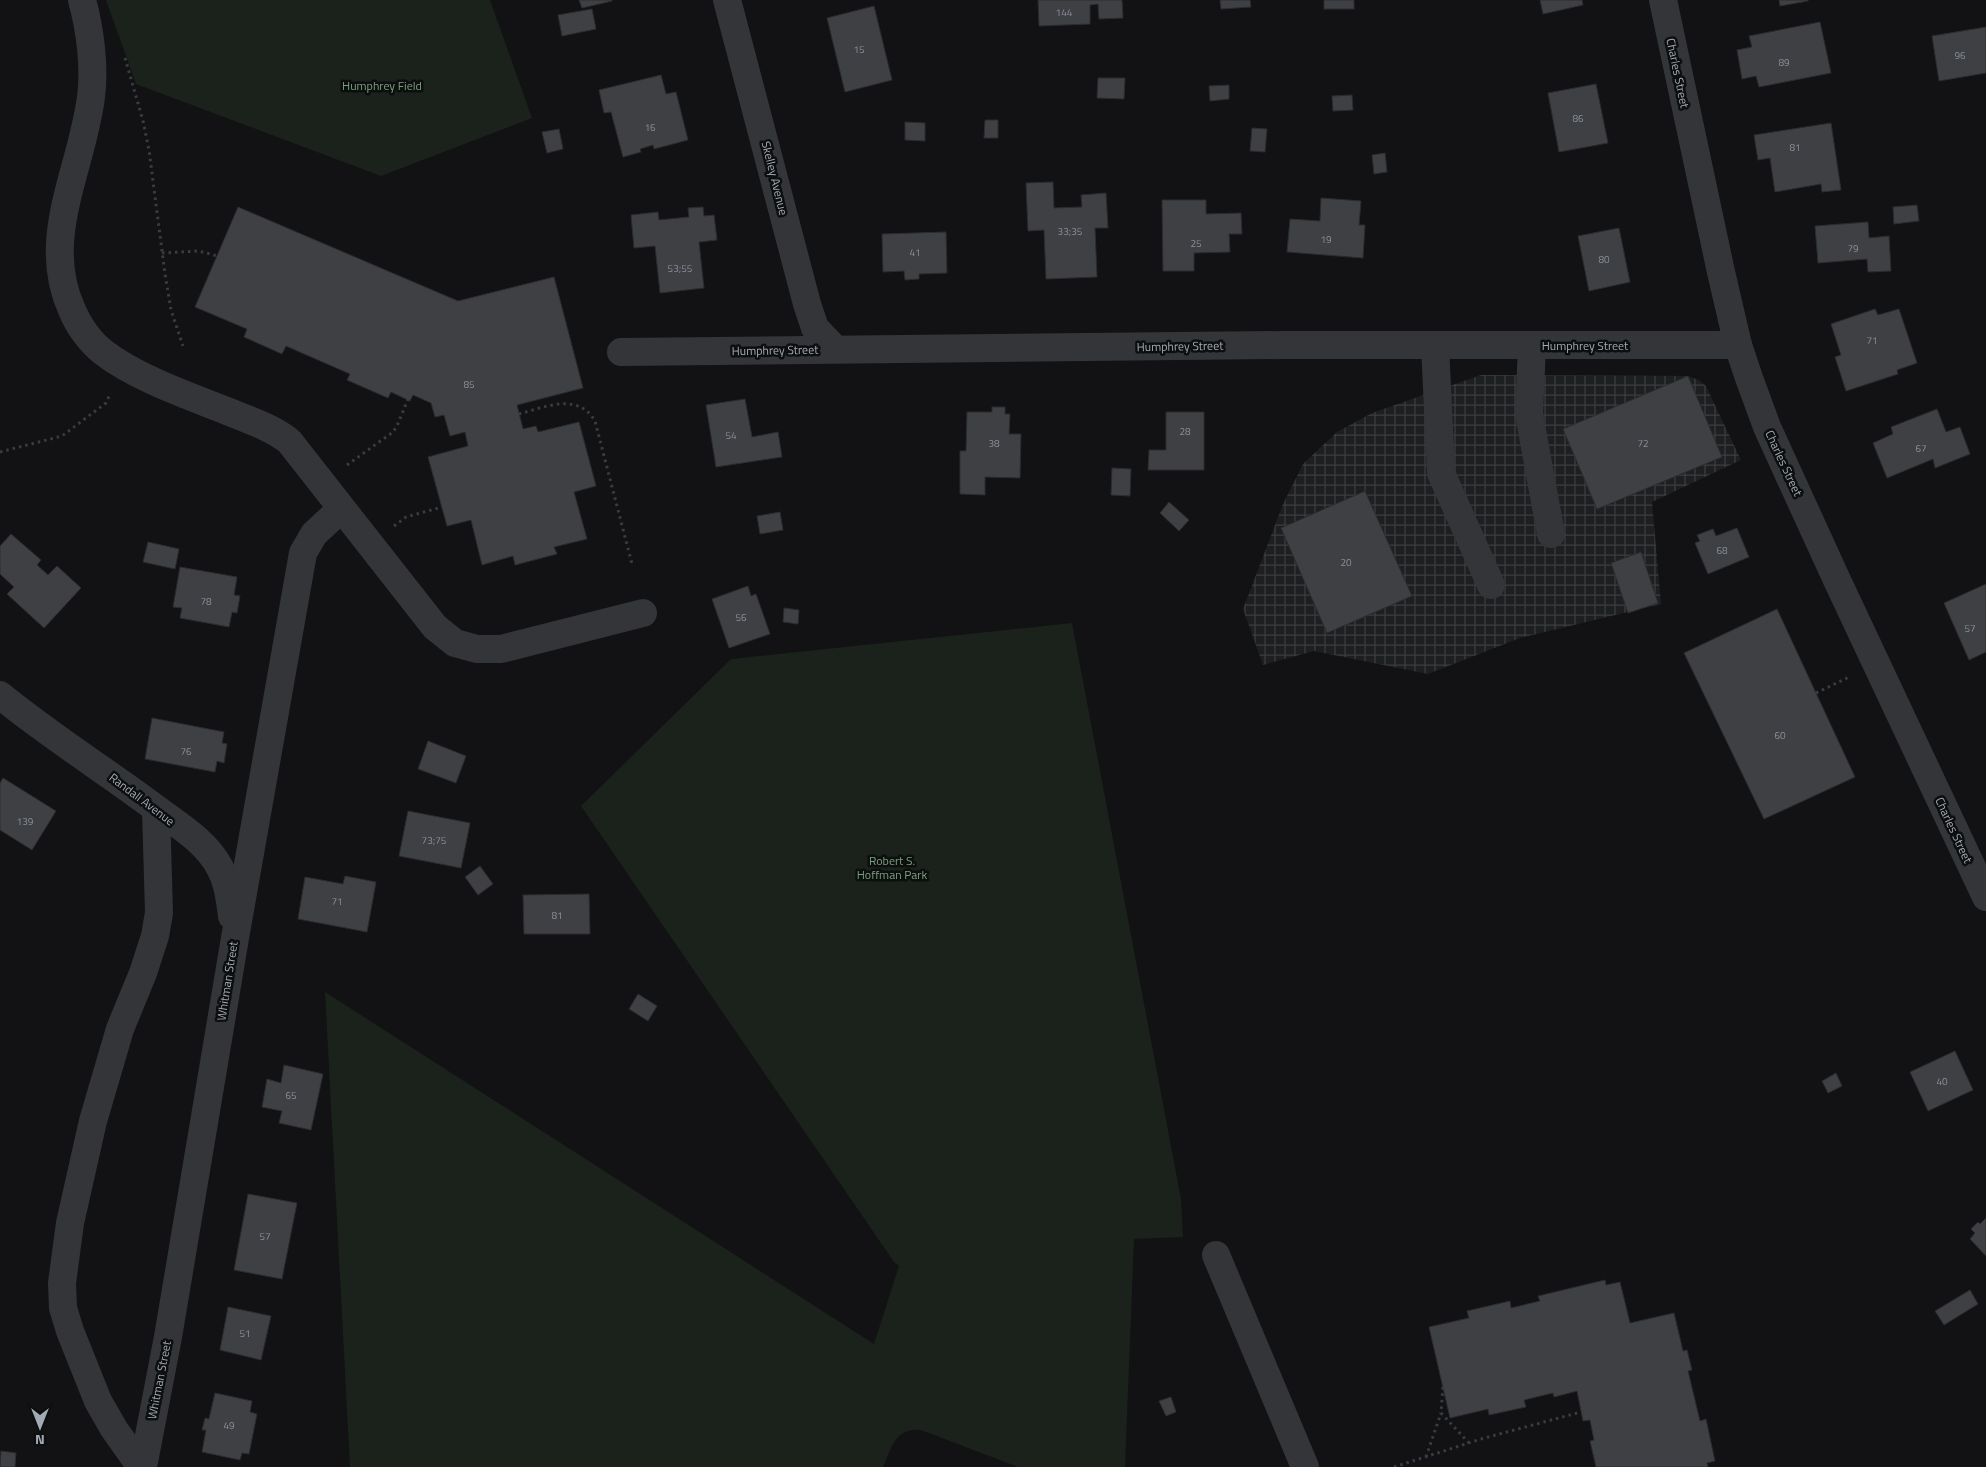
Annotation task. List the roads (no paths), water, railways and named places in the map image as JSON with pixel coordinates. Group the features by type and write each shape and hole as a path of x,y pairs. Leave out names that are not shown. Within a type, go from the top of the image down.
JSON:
{"street":[{"path":"82,0 91,52 92,95 86,131 61,219 58,258 64,294 78,323 100,351 122,366 197,399 275,430 289,441 436,627 455,643 477,649 501,649 643,613"},
{"name":"Skelley Avenue","path":"727,0 815,328 835,349"},
{"name":"Charles Street","path":"1663,0 1704,198 1738,345 1767,427 1986,897"},
{"name":"Humphrey Street","path":"622,352 1283,345 1738,345"},
{"path":"1435,345 1441,473 1492,585"},
{"path":"1532,346 1529,414 1551,534"},
{"name":"Whitman Street","path":"142,1467 168,1337 234,938 303,553 314,534 341,509"},
{"name":"Randall Avenue","path":"0,695 39,727 114,777 156,808 203,846 220,868 229,891 234,938"},
{"path":"142,1467 114,1429 98,1401 70,1331 64,1308 62,1283 70,1223 93,1121 120,1029 155,936 159,913 156,808"},
{"path":"1216,1255 1305,1467"}],"park label":[{"name":"Humphrey Field","path":"382,85"},
{"name":"Robert S. Hoffman Park","path":"892,867"}]}
